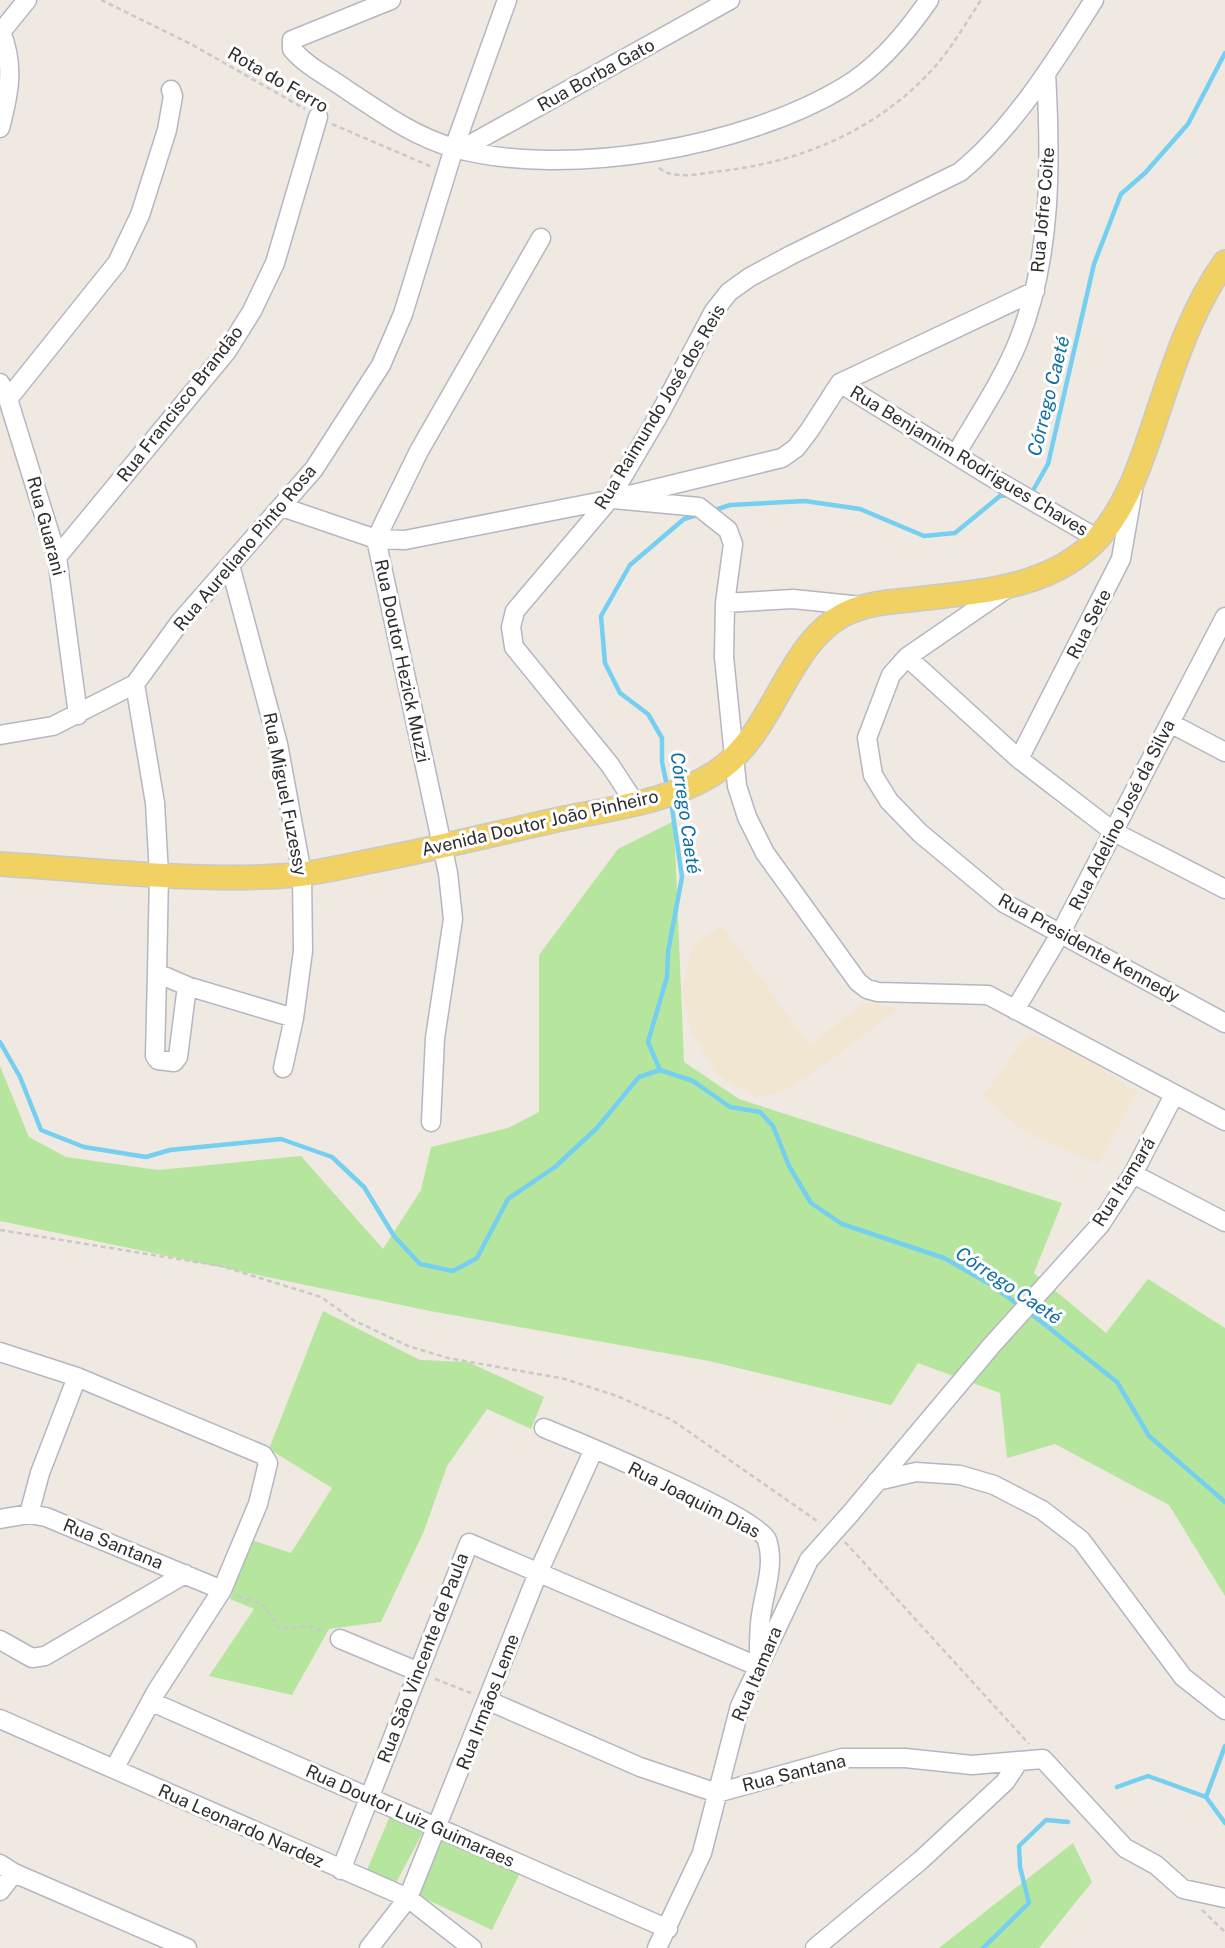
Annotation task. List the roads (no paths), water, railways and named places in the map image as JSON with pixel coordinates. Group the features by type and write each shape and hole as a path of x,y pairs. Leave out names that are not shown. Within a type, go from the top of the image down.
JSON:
{"main road":[{"name":"Avenida Doutor João Pinheiro","path":"0,864 159,874 257,877 302,874 443,847 638,802 682,789 713,775 735,758 769,715 798,661 819,634 839,617 862,606 1008,588 1057,568 1082,554 1098,539 1114,518 1134,481 1170,375 1206,288 1225,262"}],"street":[{"path":"0,128 10,87 10,52 1,32 27,0"},
{"path":"391,0 292,40 292,49 406,130 458,148 547,158 602,159 642,154 747,130 804,109 836,92 891,47 929,0"},
{"name":"Rua Aureliano Pinto Rosa","path":"0,735 53,726 135,684 180,622 314,469 382,365 403,314 446,172 458,148 507,0"},
{"name":"Rua Borba Gato","path":"458,148 730,0"},
{"name":"Rua Raimundo José dos Reis","path":"638,802 523,661 514,647 511,627 515,611 611,499 714,311 729,292 750,277 791,255 960,172 979,157 1046,73 1094,0"},
{"name":"Rua Jofre Coite","path":"956,454 1017,345 1035,291 1048,183 1046,73"},
{"path":"4,391 117,263 140,215 152,179 167,130 173,96 171,90"},
{"name":"Rua Francisco Brandão","path":"57,556 227,351 252,311 275,263 318,117"},
{"name":"Rua Doutor Hezick Muzzi","path":"431,1122 435,1038 453,919 443,847 376,539 419,451 541,238"},
{"path":"282,507 376,539 436,537 782,458 796,448 840,383 1035,291"},
{"name":"Rua Benjamim Rodrigues Chaves","path":"840,383 993,478 1098,539"},
{"name":"Rua Guarani","path":"4,391 57,556 78,715"},
{"name":"Rua Sete","path":"1019,759 1121,559 1134,481"},
{"path":"611,499 703,508 729,530 733,544 725,603 724,657 737,786 747,817 765,853 858,982 867,989 878,992 977,993 1015,1010 1225,1121"},
{"name":"Rua Miguel Fuzessy","path":"230,565 278,744 302,874 303,951 294,1018 283,1068"},
{"name":"Rua Presidente Kennedy","path":"1008,588 907,657 891,675 867,738 873,775 889,801 972,879 1004,903 1059,936 1225,1023"},
{"path":"725,603 793,599 862,606"},
{"name":"Rua Adelino José da Silva","path":"1015,1010 1059,936 1225,617"},
{"path":"907,657 1019,759 1114,832 1225,889"},
{"path":"135,684 155,803 159,874 155,1056 160,1061 174,1062 178,1057 186,995"},
{"path":"1170,723 1225,752"},
{"path":"157,972 186,995"},
{"path":"156,998 186,995 294,1018"},
{"name":"Rua Itamará","path":"877,1481 992,1345 1100,1224 1133,1174 1174,1095"},
{"path":"1133,1174 1225,1222"},
{"path":"0,1352 77,1377 263,1455 269,1468 258,1504 222,1590 114,1769"},
{"path":"29,1514 40,1473 77,1377"},
{"name":"Rua Joaquim Dias","path":"544,1428 693,1494 750,1524 766,1536 769,1574 760,1622 757,1665"},
{"name":"Rua Irmãos Leme","path":"369,1948 408,1898 538,1573 594,1449"},
{"path":"877,1481 916,1472 960,1475 995,1485 1042,1510 1082,1540 1183,1676 1222,1708"},
{"name":"Rua Itamara","path":"657,1948 700,1860 740,1706 757,1665 809,1560 877,1481"},
{"name":"Rua Santana","path":"0,1519 29,1514 46,1517 105,1539 222,1590"},
{"name":"Rua São Vincente de Paula","path":"341,1870 469,1543 757,1665"},
{"path":"0,1640 32,1658 45,1656 184,1574"},
{"path":"340,1639 419,1672"},
{"path":"489,1701 640,1768 717,1793"},
{"name":"Rua Doutor Luiz Guimaraes","path":"152,1702 668,1929"},
{"name":"Rua Leonardo Nardez","path":"0,1719 408,1898 472,1948"},
{"name":"Rua Santana","path":"717,1793 842,1758 905,1758 972,1765 1043,1759 1125,1847 1156,1865 1184,1889 1225,1898"},
{"path":"815,1948 921,1860 1005,1782 1019,1761"},
{"path":"0,1891 7,1868 187,1948"}],"waterway":[{"name":"Córrego Caeté","path":"1031,494 1048,464 1094,264 1121,194 1145,173 1188,124 1225,53"},
{"name":"Córrego Caeté","path":"712,511 730,505 805,501 860,509 924,536 955,533 1000,496 1011,495"},
{"name":"Córrego Caeté","path":"667,786 662,762 662,738 648,714 620,693 605,663 601,616 630,565 684,519 700,514"},
{"name":"Córrego Caeté","path":"671,801 682,877 668,952 667,977 648,1042 660,1070 693,1081 730,1107 760,1112 773,1126 789,1166 811,1203 842,1224 944,1258 988,1283 1022,1307"},
{"path":"0,1042 20,1077 41,1130 84,1147 146,1157 170,1150 281,1139 332,1157 364,1187 394,1236 420,1264 453,1271 477,1258 508,1199 555,1167 597,1128 639,1077 660,1070"},
{"name":"Córrego Caeté","path":"1029,1312 1117,1382 1149,1436 1225,1502"},
{"name":"Córrego Caeté","path":"1225,1746 1206,1797 1225,1823"},
{"path":"1117,1787 1148,1776 1206,1797"},
{"path":"983,1948 1029,1903 1020,1867 1019,1846 1046,1820 1068,1822"}]}
